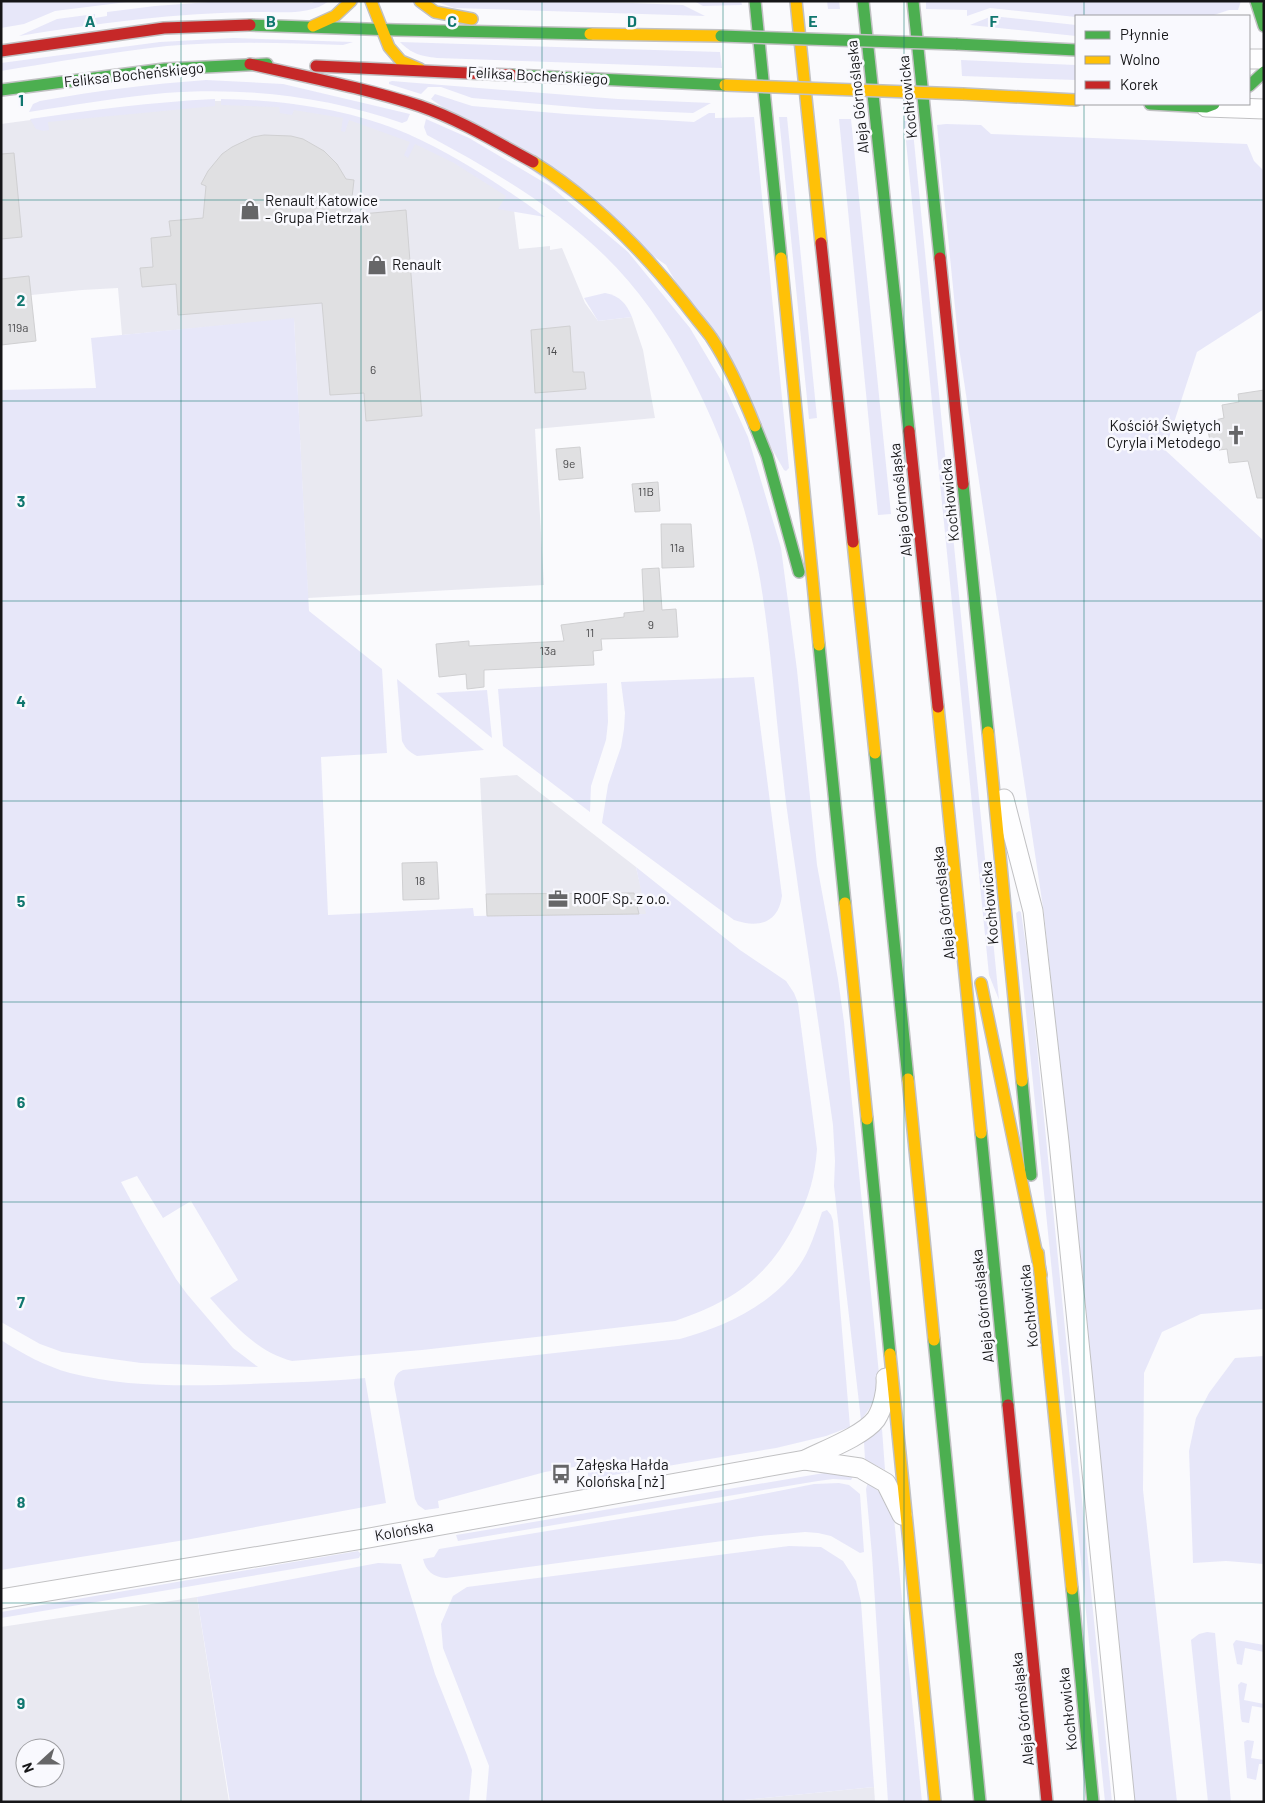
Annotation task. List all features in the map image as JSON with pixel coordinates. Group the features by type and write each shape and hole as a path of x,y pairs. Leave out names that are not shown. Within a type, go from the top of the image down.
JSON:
{"main road":[{"path":"313,26 335,16 351,1"},
{"path":"371,1 389,47 401,60 420,70"},
{"path":"420,1 435,12 546,32"},
{"path":"755,1 935,1802"},
{"path":"796,1 882,819 980,1802"},
{"name":"Aleja Górnośląska","path":"863,1 958,895 1047,1802"},
{"name":"Kochłowicka","path":"913,1 990,748 1092,1802"},
{"path":"1252,4 1264,26"},
{"path":"1,51 164,28 250,25 721,36 1075,50"},
{"path":"250,64 373,92 422,107 479,132 542,168 585,200 630,240 672,288 711,338 743,397 767,456 819,645"},
{"name":"Feliksa Bocheńskiego","path":"1,90 165,69 250,64 1075,100"},
{"path":"1250,85 1256,82 1264,72"},
{"path":"958,895 989,1017 1041,1275"}],"street":[{"path":"1250,59 1264,59"},
{"path":"1210,105 1264,109"},
{"path":"990,748 1034,911 1125,1802"},
{"path":"805,1460 857,1434 876,1418 887,1391 886,1316"},
{"path":"805,1460 860,1468 886,1483 907,1526"},
{"name":"Kolońska","path":"1,1600 369,1538 805,1460"}],"shaded area":[{"path":"1,1 135,1 55,11 24,24 1,28"},
{"path":"316,1 329,1 306,11 232,12 171,16 19,36 57,19 95,14 95,18 107,16 107,12 155,6 209,2 312,3"},
{"path":"435,1 580,1 683,5 705,16 454,8"},
{"path":"694,1 741,1 742,5 703,6"},
{"path":"827,1 839,1 840,9 828,9"},
{"path":"926,1 1241,1 1238,10 1229,10 1214,15 1075,15 1075,17 990,8 967,16 967,10 926,9"},
{"path":"992,16 1075,25 1075,36 970,25"},
{"path":"234,38 353,42 343,45 277,43 189,44 105,54 1,71 1,63 160,42"},
{"path":"400,42 720,52 722,68 437,58 417,54"},
{"path":"961,60 1075,65 1075,80 962,76"},
{"path":"206,80 283,84 410,114 407,121 402,123 344,106 315,100 225,91 165,93 29,112 33,104 40,101 123,88"},
{"path":"392,81 618,99 711,103 693,113 597,109 472,98 441,87 428,87 421,94 389,84"},
{"path":"435,94 472,106 566,114 694,122 709,113 715,113 715,118 754,117 789,468 786,471 666,265 431,99"},
{"path":"215,99 215,106 48,122 49,130 43,131 36,129 30,119 168,102"},
{"path":"221,99 292,104 340,112 386,125 408,134 462,162 545,217 498,209 506,196 454,163 415,144 408,158 404,155 410,142 349,120 345,132 341,131 343,118 294,110 292,115 280,113 279,107 221,105"},
{"path":"203,101 236,101 323,110 412,138 512,195 519,249 550,246 550,250 562,248 585,303 598,321 632,317 643,350 655,418 535,429 544,585 308,598 294,319 122,335 118,288 1,298 1,124 112,109"},
{"path":"779,117 787,117 817,418 809,419"},
{"path":"426,119 469,138 550,186 628,252 690,328 725,387 748,437 781,548 797,670 817,865 844,1022 879,1374 874,1399 861,1420 834,1186 833,1125 786,806 764,603 751,537 739,494 706,406 660,324 634,288 605,256 565,221 498,175 427,135 424,127"},
{"path":"839,119 851,119 891,514 878,515"},
{"path":"904,121 912,121 999,1000 989,975"},
{"path":"937,125 981,125 991,134 1247,144 1254,161 1264,171 1264,309 1197,352 1165,450 1264,541 1264,1309 1201,1314 1162,1332 1144,1373 1143,1490 1177,1802 1134,1802 1083,1280 1044,914 959,348"},
{"path":"605,293 615,296 622,301 632,317 598,321 584,298"},
{"path":"294,318 309,611 382,669 387,753 321,757 328,915 473,908 474,916 646,914 636,867 740,950 786,981 794,993 798,1003 817,1149 811,1187 801,1213 785,1242 761,1273 731,1296 696,1313 675,1321 422,1350 292,1361 267,1351 246,1336 210,1298 238,1280 191,1201 163,1218 137,1176 121,1182 176,1279 233,1348 258,1367 141,1363 62,1352 40,1344 1,1322 1,390 96,388 91,338"},
{"path":"754,677 782,896 776,913 771,918 766,922 751,924 734,920 602,823 608,785 621,747 624,729 625,713 621,682"},
{"path":"397,679 484,750 417,756 410,752 402,741"},
{"path":"607,683 608,722 606,740 591,786 590,812 503,746 498,689"},
{"path":"487,690 492,738 436,693"},
{"path":"517,775 636,867 647,914 487,916 480,778"},
{"path":"1021,912 1029,967 1112,1802 1105,1802 1016,913"},
{"path":"827,1210 833,1221 850,1427 826,1436 776,1448 589,1479 586,1465 545,1472 438,1501 439,1508 425,1510 418,1505 415,1499 394,1384 395,1377 399,1372 403,1370 680,1339 713,1328 746,1313 788,1280 806,1254 822,1212"},
{"path":"1,1340 34,1359 70,1373 137,1384 206,1385 365,1378 386,1503 191,1539 1,1570"},
{"path":"1264,1356 1264,1564 1226,1561 1193,1563 1189,1451 1196,1418 1209,1393 1235,1358"},
{"path":"878,1429 882,1429 885,1470 865,1460 864,1442"},
{"path":"838,1472 854,1475 851,1480 833,1479 818,1481 458,1541 456,1535 824,1473"},
{"path":"868,1482 885,1497 894,1518 922,1802 888,1802 866,1489"},
{"path":"839,1483 849,1485 860,1494 864,1552 860,1553 831,1536 805,1532 760,1536 446,1578 431,1573 423,1559 434,1557 439,1549 722,1502 814,1484"},
{"path":"789,1546 821,1547 843,1561 856,1581 861,1602 874,1787 724,1802 486,1802 489,1766 443,1648 441,1624 453,1596 467,1587"},
{"path":"358,1551 361,1554 359,1558 1,1618 1,1612"},
{"path":"378,1563 401,1564 435,1674 472,1770 469,1802 230,1802 197,1597"},
{"path":"197,1597 229,1802 1,1802 1,1627"},
{"path":"1215,1633 1231,1802 1208,1802 1191,1640 1199,1634"},
{"path":"1236,1640 1264,1645 1264,1652 1245,1648 1242,1665 1237,1664 1233,1644"},
{"path":"1241,1682 1247,1684 1244,1700 1264,1704 1264,1708 1252,1706 1249,1723 1242,1722 1241,1719 1238,1685"},
{"path":"1247,1740 1254,1741 1251,1758 1264,1760 1264,1764 1259,1764 1256,1780 1247,1778 1244,1742"},
{"path":"874,1787 875,1802 724,1802"}],"building":[{"path":"264,135 291,136 303,139 324,151 337,164 346,179 354,180 350,215 406,210 422,416 366,421 364,393 330,395 322,303 178,315 176,284 142,287 140,268 153,267 151,238 171,236 169,221 203,218 206,186 201,184 208,171 222,154 232,147 253,137"},
{"path":"14,153 22,237 1,239 1,154"},
{"path":"29,276 36,341 1,345 1,279"},
{"path":"570,326 573,372 584,372 586,389 535,393 531,330"},
{"name":"Kościół Świętych Cyryla i Metodego","path":"1264,390 1264,498 1257,498 1248,461 1229,463 1227,449 1219,450 1218,446 1211,447 1207,424 1224,418 1222,405 1239,402 1238,394"},
{"path":"580,447 583,478 559,480 556,449"},
{"path":"658,482 660,511 635,512 632,484"},
{"path":"661,524 691,524 694,567 662,568"},
{"path":"659,568 662,610 676,609 678,637 601,639 602,650 593,651 594,665 484,670 484,687 467,689 466,674 439,677 436,644 469,641 469,646 564,641 561,625 624,617 624,613 644,611 642,569"},
{"path":"437,862 439,899 403,900 402,863"},
{"path":"634,893 639,914 487,916 486,894"}],"traffic: fast":[{"path":"755,1 781,258"},
{"path":"863,1 909,431"},
{"path":"913,1 940,258"},
{"path":"1256,1 1264,26"},
{"path":"250,25 590,34"},
{"path":"721,36 956,44"},
{"path":"956,44 1075,50"},
{"path":"1,90 165,69 267,64"},
{"path":"1250,85 1264,72"},
{"path":"512,75 725,85"},
{"path":"1169,105 1206,107 1211,105"},
{"path":"755,426 767,456 799,572"},
{"path":"963,484 988,732"},
{"path":"819,645 845,903"},
{"path":"875,753 908,1079"},
{"path":"1022,1081 1031,1175"},
{"path":"867,1119 890,1354"},
{"path":"981,1133 1008,1405"},
{"path":"934,1340 980,1802"},
{"path":"1072,1589 1093,1802"}],"traffic: slow":[{"path":"313,26 335,16 351,1"},
{"path":"371,1 389,47 401,61 420,69"},
{"path":"420,1 435,12 472,19"},
{"path":"796,1 821,243"},
{"path":"590,34 721,36"},
{"path":"725,85 963,94"},
{"path":"963,94 1075,100"},
{"path":"533,162 596,209 634,245 669,284 718,347 746,403 755,426"},
{"path":"781,258 819,645"},
{"path":"853,542 875,753"},
{"path":"938,707 981,1133"},
{"path":"988,732 1022,1081"},
{"path":"845,903 867,1119"},
{"path":"981,983 1041,1275"},
{"path":"908,1079 934,1340"},
{"path":"1038,1253 1072,1589"},
{"path":"890,1354 935,1802"}],"traffic: jam":[{"path":"1,51 164,28 250,25"},
{"path":"250,64 357,88 420,106 464,125 533,162"},
{"path":"316,66 512,75"},
{"path":"821,243 853,542"},
{"path":"940,258 963,484"},
{"path":"909,431 938,707"},
{"path":"1008,1405 1047,1802"}],"place":[{"name":"Renault Katowice - Grupa Pietrzak","path":"250,210"},
{"name":"Renault","path":"377,265"},
{"name":"Kościół Świętych Cyryla i Metodego","path":"1236,435"},
{"name":"ROOF Sp. z o.o.","path":"558,899"},
{"name":"Załęska Hałda Kolońska [nż]","path":"561,1474"}]}
